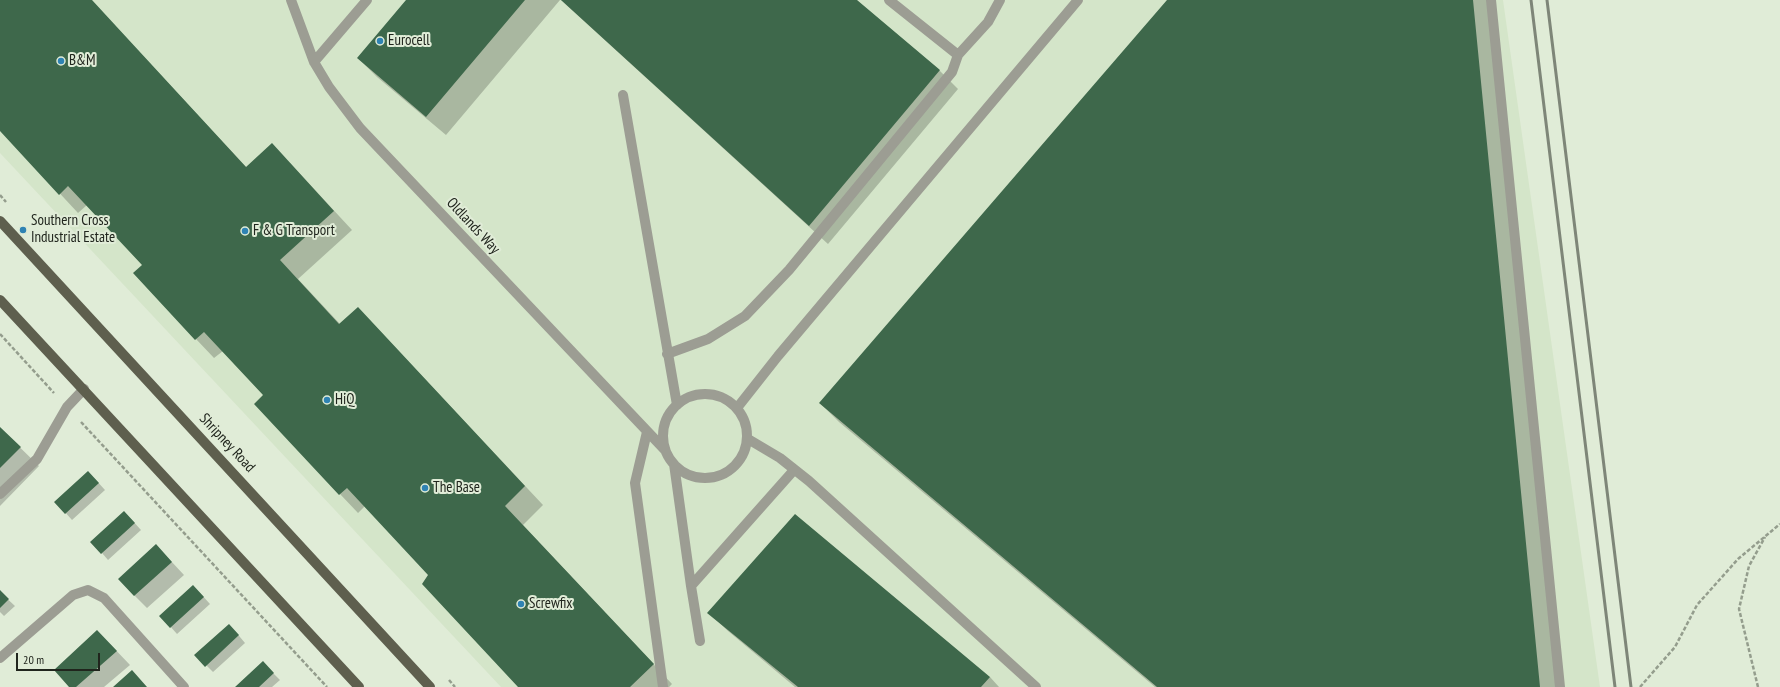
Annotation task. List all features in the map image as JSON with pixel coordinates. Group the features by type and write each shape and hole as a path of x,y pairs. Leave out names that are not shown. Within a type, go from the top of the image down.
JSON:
{"main road":[{"name":"Shripney Road","path":"0,221 430,687"},
{"path":"0,300 359,687"}],"lane":[{"name":"Oldlands Way","path":"291,0 314,62 329,87 360,128 665,450 674,464 685,473 698,478 712,478 726,473 737,464 744,452 748,439"},
{"path":"314,62 368,0"},
{"path":"889,0 958,55"},
{"path":"667,354 708,339 745,316 789,270 952,72 958,55 988,22 1000,0"},
{"path":"1036,687 809,481 780,458 748,439 747,428 743,417 737,408 783,350 1078,0"},
{"path":"1491,0 1560,687"},
{"path":"623,95 677,405"},
{"path":"0,494 37,459 67,407 84,389"},
{"name":"Oldlands Way","path":"665,450 663,438 664,426 669,414 677,405 688,398 701,394 714,395 726,400 737,408"},
{"path":"647,432 635,483 663,687"},
{"path":"674,464 700,641"},
{"path":"691,586 794,470"},
{"path":"0,658 73,595 88,590 104,598 184,687"}],"path":[{"path":"0,334 37,374"},
{"path":"92,434 327,687"},
{"path":"1640,687 1675,647 1697,605 1738,559 1780,524"},
{"path":"1758,687 1738,609 1749,566 1767,535"}],"shaded area":[{"path":"0,0 1503,0 1600,687 501,687 0,153"}],"building":[{"path":"0,0 92,0 246,167 272,143 334,211 280,260 339,324 358,307 525,486 505,506 654,664 630,687 518,687 422,584 428,575 347,488 339,495 254,404 263,395 204,332 195,340 133,273 142,265 68,186 59,195 0,131"},
{"path":"406,0 525,0 426,117 357,58"},
{"path":"561,0 857,0 940,70 809,226"},
{"path":"1167,0 1473,0 1540,687 1157,687 819,403"},
{"path":"0,427 21,447 0,468"},
{"path":"88,471 99,483 65,514 54,502"},
{"path":"124,511 135,523 101,554 90,542"},
{"path":"795,514 990,677 981,687 798,687 707,613"},
{"path":"156,544 172,562 134,596 118,579"},
{"path":"193,585 204,597 170,628 159,616"},
{"path":"0,590 9,599 0,608"},
{"path":"229,624 239,635 205,667 194,655"},
{"path":"97,630 117,651 76,687 69,687 54,670"},
{"path":"263,661 274,673 259,687 235,687"},
{"path":"132,670 147,687 113,687"}],"railway":[{"path":"1531,0 1615,687"},
{"path":"1547,0 1631,687"}],"place":[{"name":"Eurocell","path":"380,41"},
{"name":"B&M","path":"61,61"},
{"name":"Southern Cross Industrial Estate","path":"23,230"},
{"name":"F & G Transport","path":"245,231"},
{"name":"HiQ","path":"327,400"},
{"name":"The Base","path":"425,488"},
{"name":"Screwfix","path":"521,604"}]}
